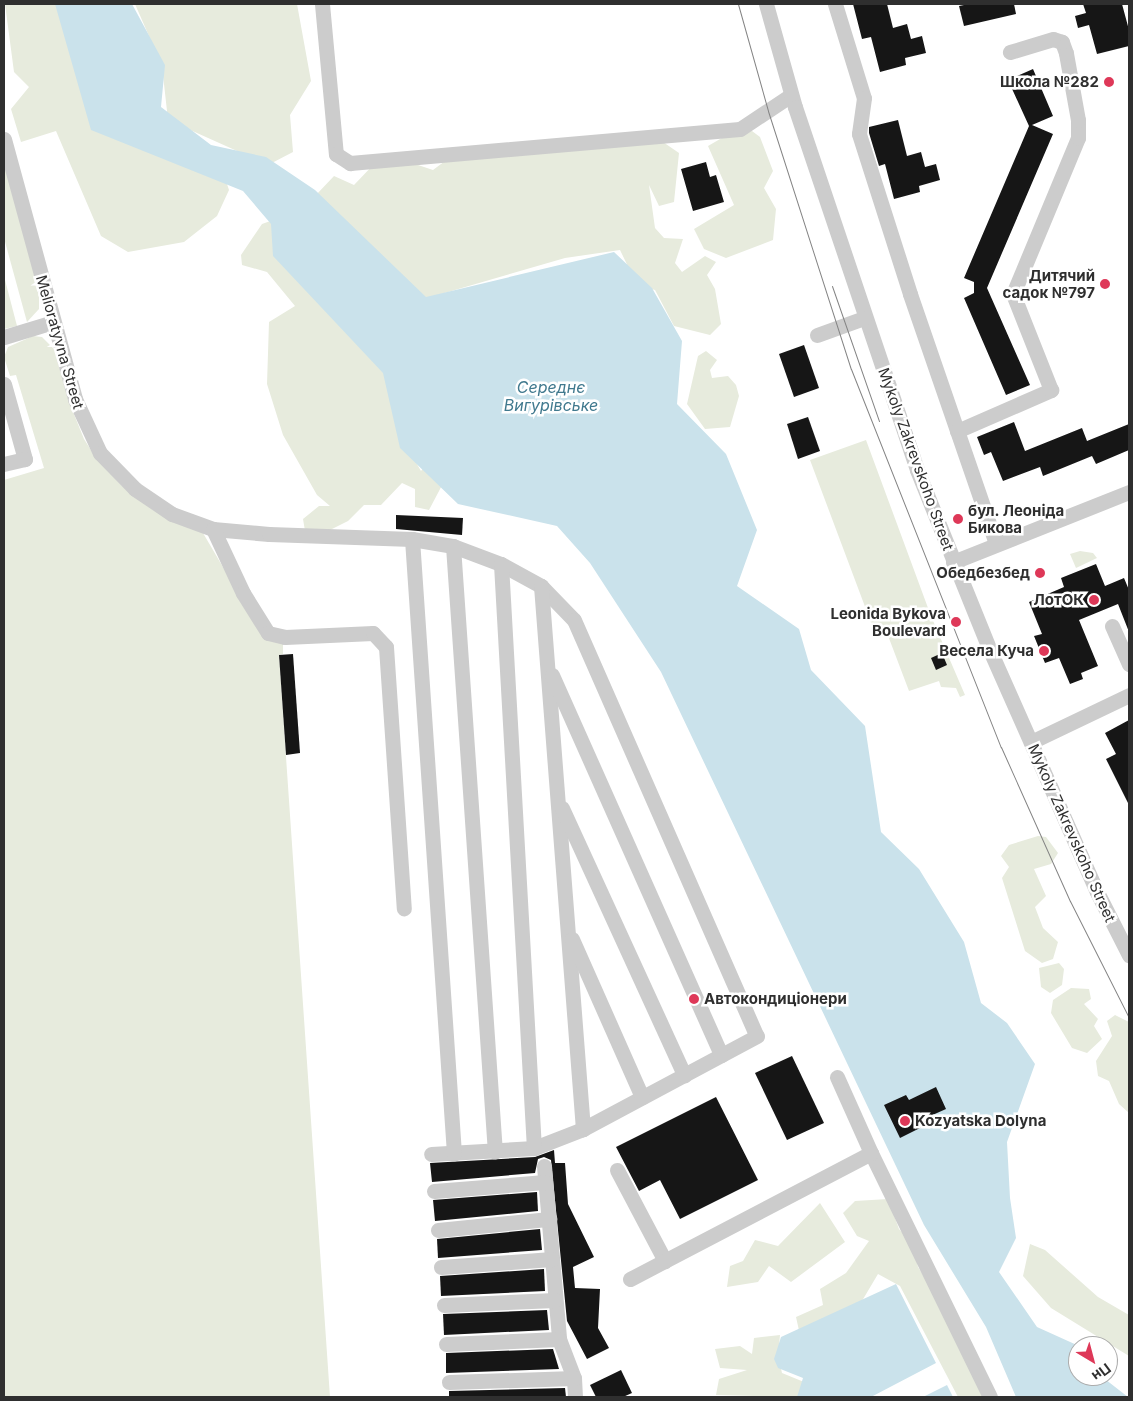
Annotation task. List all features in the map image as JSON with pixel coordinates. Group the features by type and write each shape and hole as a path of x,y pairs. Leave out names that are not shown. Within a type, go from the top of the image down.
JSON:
{"street":[{"path":"322,4 336,154 350,163 740,129 791,95"},
{"name":"Mykoly Zakrevskoho Street","path":"766,4 791,95 864,318 953,562 1097,892 1129,955"},
{"path":"835,4 864,98 859,134 996,544"},
{"path":"957,431 1051,390 1013,294 1078,138 1078,120 1066,52 1062,42 1053,39 1010,52"},
{"name":"Melioratyvna Street","path":"4,139 74,400 100,453 135,489 172,514 213,529 412,539 453,546 501,564 541,586 574,620 757,1036 721,1055"},
{"path":"817,335 864,318"},
{"path":"4,337 52,322"},
{"path":"4,384 25,458 4,464"},
{"path":"953,562 1129,492"},
{"path":"213,529 242,593 268,633 285,637 373,633 386,647 404,908"},
{"path":"412,539 454,1154"},
{"path":"453,546 495,1152"},
{"path":"501,564 534,1148"},
{"path":"541,586 583,1129"},
{"path":"1112,626 1129,664"},
{"path":"431,1154 495,1152 534,1148 583,1129 721,1055 547,664"},
{"path":"1031,742 1129,695"},
{"path":"557,798 684,1075"},
{"path":"567,928 642,1097"},
{"path":"837,1077 871,1153 990,1397"},
{"path":"630,1279 871,1153"},
{"path":"544,1166 559,1339 574,1378 575,1397"},
{"path":"616,1170 664,1261"},
{"path":"434,1191 545,1182"},
{"path":"438,1230 548,1219"},
{"path":"441,1267 552,1259"},
{"path":"444,1305 556,1300"},
{"path":"446,1344 559,1339"},
{"path":"449,1382 574,1378"}],"shaded area":[{"path":"5,4 77,4 78,31 226,181 229,190 217,216 184,242 128,252 101,236 56,131 21,142 11,109 29,87 14,72"},
{"path":"135,4 297,4 311,81 290,115 293,152 268,165 168,120 162,66"},
{"path":"752,131 760,137 773,171 764,188 776,209 773,240 726,258 704,249 694,229 734,205 708,146 727,135"},
{"path":"663,142 679,153 674,202 659,206 649,185 655,228 664,238 683,239 675,263 682,272 705,256 716,262 707,275 715,289 721,324 710,335 674,326 655,290 637,285 620,250 565,258 424,299 316,195 334,176 354,185 376,162 400,159 433,170 453,155"},
{"path":"4,158 39,286 39,309 27,322 4,238"},
{"path":"276,219 372,325 411,454 421,471 432,456 449,472 429,510 415,507 415,489 402,483 381,505 364,505 348,521 324,533 305,531 303,519 319,506 330,506 317,495 283,435 267,384 269,322 295,306 267,272 242,265 241,255 262,224"},
{"path":"4,276 17,326 4,329"},
{"path":"33,336 42,337 54,349 69,402 84,439 96,458 121,485 153,510 203,533 261,632 283,644 283,654 279,655 330,1397 4,1397 4,480 44,468 16,375 10,376 4,357 8,347"},
{"path":"706,351 717,360 710,370 712,378 728,376 736,385 739,396 730,427 705,429 687,404 698,356"},
{"path":"866,440 931,616 965,695 960,697 956,688 941,687 939,681 909,691 887,633 907,625 876,636 810,460"},
{"path":"1080,551 1093,553 1097,558 1076,568 1070,554"},
{"path":"1038,836 1046,837 1058,853 1051,864 1034,869 1046,896 1035,907 1043,928 1058,942 1053,959 1042,963 1025,951 1002,878 1009,867 1001,856 1009,845"},
{"path":"1059,963 1064,969 1062,985 1050,993 1041,987 1039,968"},
{"path":"1071,988 1089,989 1091,999 1084,1004 1098,1019 1094,1026 1102,1039 1087,1053 1072,1048 1051,1013 1053,1000"},
{"path":"1115,1015 1129,1022 1129,1113 1119,1104 1109,1081 1098,1076 1096,1061 1112,1036 1107,1021"},
{"path":"888,1199 899,1229 913,1244 918,1267 940,1303 987,1397 958,1397 900,1286 878,1274 856,1311 800,1335 796,1317 823,1305 820,1289 846,1273 869,1241 857,1236 843,1213 855,1201"},
{"path":"820,1203 845,1242 791,1282 769,1266 758,1282 727,1287 730,1266 743,1261 755,1240 778,1246"},
{"path":"1030,1244 1045,1250 1098,1297 1129,1315 1129,1356 1118,1349 1118,1336 1096,1336 1051,1308 1023,1276"},
{"path":"780,1335 778,1356 782,1373 804,1382 799,1397 716,1395 719,1379 747,1370 720,1368 715,1349 740,1346 752,1354 754,1338"}],"water":[{"name":"Середнє Вигурівське","path":"55,4 132,4 165,65 161,107 211,145 266,157 315,190 426,297 614,252 652,288 682,341 677,404 726,454 757,530 737,586 799,629 811,670 865,726 881,832 919,869 964,942 981,1003 1007,1023 1035,1064 1007,1142 1010,1198 1016,1238 999,1272 1037,1327 1068,1341 1068,1386 1114,1386 1128,1397 1016,1397 986,1327 924,1225 661,672 590,563 557,526 458,504 400,448 383,373 273,256 271,224 243,191 91,130"},
{"path":"896,1284 936,1363 871,1397 797,1397 803,1378 778,1368 774,1359 781,1337"},
{"path":"947,1385 953,1397 923,1397"}],"building":[{"path":"853,4 887,4 893,28 907,24 911,39 922,36 926,53 905,58 906,65 880,72 871,37 862,39"},
{"path":"969,4 1014,4 1016,14 964,26 959,6"},
{"path":"1083,4 1122,4 1129,30 1129,46 1097,54 1089,25 1078,28 1075,16 1086,13"},
{"path":"1033,69 1053,116 1032,125 1053,134 987,288 1030,385 1006,395 964,298 974,293 974,282 964,278 1029,126 1008,80"},
{"path":"898,120 907,156 921,152 925,167 936,164 940,180 919,186 920,192 894,199 885,164 879,166 869,127"},
{"path":"706,162 710,177 716,175 724,202 693,211 681,169"},
{"path":"804,345 819,388 794,397 779,354"},
{"path":"808,417 820,451 798,459 787,424"},
{"path":"1014,422 1025,451 1082,428 1087,441 1129,424 1129,450 1096,464 1092,456 1043,476 1040,467 1003,481 991,452 984,455 977,437"},
{"path":"396,515 463,518 462,535 396,529"},
{"path":"1096,564 1105,586 1124,578 1129,590 1129,632 1118,604 1079,620 1098,666 1081,673 1083,679 1070,684 1059,658 1045,663 1034,636 1042,634 1029,602 1064,587 1061,578"},
{"path":"942,653 947,665 936,670 931,658"},
{"path":"293,654 300,753 286,755 279,655"},
{"path":"1129,720 1129,805 1106,759 1116,754 1105,733"},
{"path":"792,1056 824,1123 787,1140 755,1073"},
{"path":"936,1087 946,1109 919,1121 922,1127 900,1138 884,1105 906,1095 909,1100"},
{"path":"716,1097 758,1180 680,1219 660,1180 639,1191 616,1147"},
{"path":"554,1150 555,1163 565,1163 568,1204 594,1257 573,1267 575,1288 600,1289 598,1328 609,1348 587,1359 567,1321 551,1160 544,1157 538,1159 535,1173 432,1182 430,1163 535,1157"},
{"path":"537,1192 538,1211 435,1221 433,1200"},
{"path":"540,1229 542,1250 438,1258 437,1239"},
{"path":"544,1269 545,1291 441,1296 440,1276"},
{"path":"547,1310 549,1330 444,1335 443,1314"},
{"path":"553,1349 559,1369 446,1373 446,1353"},
{"path":"621,1370 632,1393 623,1397 596,1397 590,1385"},
{"path":"565,1388 566,1397 449,1397 449,1391"}],"tram line":[{"path":"738,4 768,111 851,369 1001,747 1070,901 1129,1018"},
{"path":"832,286 879,421"}],"place":[{"name":"Школа №282","path":"1109,82"},
{"name":"Дитячий садок №797","path":"1105,284"},
{"name":"бул. Леоніда Бикова","path":"958,519"},
{"name":"Обедбезбед","path":"1040,573"},
{"name":"ЛотОК","path":"1094,600"},
{"name":"Leonida Bykova Boulevard","path":"956,622"},
{"name":"Весела Куча","path":"1044,651"},
{"name":"Автокондиціонери","path":"694,999"},
{"name":"Kozyatska Dolyna","path":"905,1121"}]}
